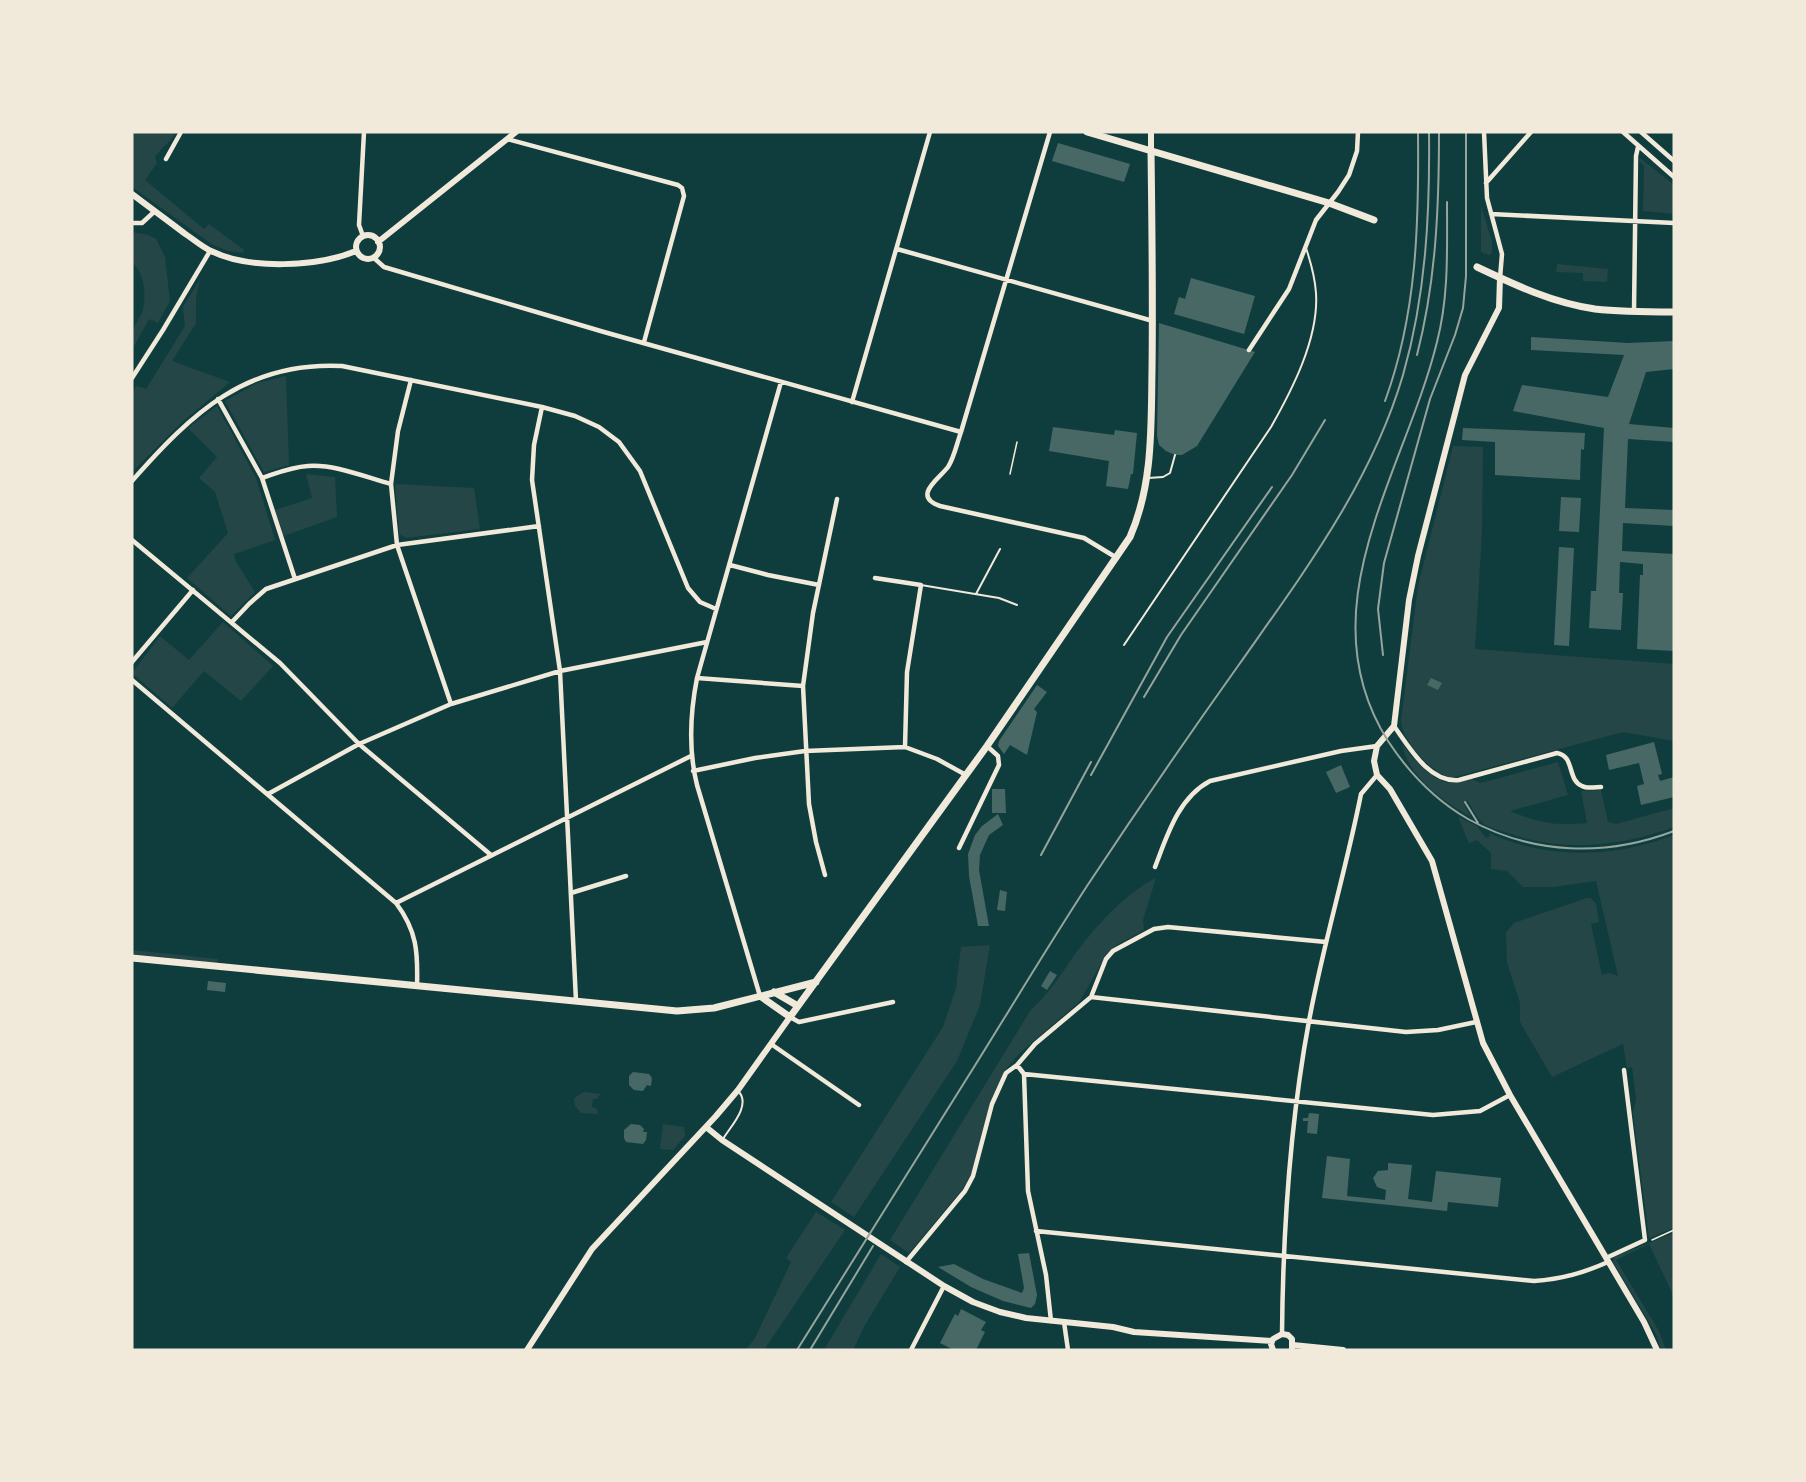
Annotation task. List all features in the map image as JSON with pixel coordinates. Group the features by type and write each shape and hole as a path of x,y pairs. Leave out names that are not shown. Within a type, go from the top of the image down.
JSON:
{"main road":[{"path":"1087,132 1329,203 1374,220"},
{"path":"760,996 790,1017 987,746 1117,558 1137,522 1148,478 1151,444 1153,321 1151,151"},
{"path":"1476,267 1562,302 1594,309 1674,312"},
{"path":"132,958 677,1011 714,1008 816,981"},
{"path":"774,992 798,1006"}],"street":[{"path":"166,159 181,132"},
{"path":"363,236 359,225 364,132"},
{"path":"378,242 516,132"},
{"path":"852,402 930,132"},
{"path":"1050,132 961,432 948,466 929,486 929,493 932,501 940,506 1084,538 1117,558"},
{"path":"1151,132 1151,151"},
{"path":"1249,350 1279,308 1316,220 1338,192 1353,165 1358,132"},
{"path":"1484,132 1486,183 1491,214 1502,254 1498,308 1466,375 1418,556 1409,600 1394,726 1377,746 1374,761 1377,775 1390,789 1432,861 1483,1043 1510,1095 1644,1322 1657,1350"},
{"path":"1486,183 1531,132"},
{"path":"1623,132 1674,177"},
{"path":"1641,132 1674,161"},
{"path":"507,139 678,185 682,188 684,196 644,342"},
{"path":"1634,311 1638,147"},
{"path":"132,194 210,251 232,259 273,263 313,262 339,258 356,251"},
{"path":"132,223 142,224 155,211"},
{"path":"1491,214 1674,223"},
{"path":"363,236 374,237 378,242 379,251 374,258"},
{"path":"356,251 357,242 363,236"},
{"path":"897,249 1153,321"},
{"path":"132,378 210,251"},
{"path":"356,251 363,258 374,258 384,267 961,432"},
{"path":"132,481 168,441 218,399 256,379 282,371 319,365 342,366 542,407 583,419 599,427 619,442 640,471 688,588 700,602 716,609"},
{"path":"411,380 398,431 391,484 397,544 452,704"},
{"path":"760,996 693,771 690,723 697,678 782,382"},
{"path":"218,399 262,478 295,579"},
{"path":"542,407 534,445 532,480 560,671 576,1001"},
{"path":"262,478 288,469 309,466 327,467 391,484"},
{"path":"825,875 816,842 810,804 805,751 803,686 809,638 837,499"},
{"path":"232,622 266,590 397,544 539,526"},
{"path":"132,540 280,663 359,744 491,855"},
{"path":"730,565 819,585"},
{"path":"875,578 921,585 907,672 905,747"},
{"path":"132,662 193,590"},
{"path":"268,794 359,744 452,704 560,671 707,642"},
{"path":"697,678 803,686"},
{"path":"132,680 396,903 407,917 413,932 417,948 417,986"},
{"path":"1394,726 1423,764 1443,779 1459,780 1557,753 1567,758 1575,778 1582,786 1601,787"},
{"path":"959,848 999,765 998,756 987,746"},
{"path":"1155,867 1172,824 1191,795 1210,781 1308,758 1377,746"},
{"path":"693,771 755,758 805,751 905,747 937,759 966,775"},
{"path":"396,903 691,756"},
{"path":"1282,1334 1283,1255 1297,1101 1309,1022 1361,794 1377,775"},
{"path":"571,893 626,876"},
{"path":"906,1262 965,1191 973,1176 992,1104 1003,1078 1035,1044 1092,997 1106,959 1113,951 1160,927 1326,942"},
{"path":"1092,997 1406,1032 1438,1030 1476,1022"},
{"path":"527,1350 592,1249 738,1090 790,1017 799,1022 893,1002"},
{"path":"771,1044 860,1105"},
{"path":"1017,1065 1024,1074 1026,1172 1046,1275 1052,1321"},
{"path":"1036,1231 1534,1281 1558,1280 1581,1274 1645,1240 1624,1070"},
{"path":"1024,1074 1433,1115 1480,1111 1510,1095"},
{"path":"706,1127 826,1210 944,1286 973,1302 1026,1318 1134,1332 1272,1341"},
{"path":"911,1350 944,1286"},
{"path":"1064,1322 1068,1350"},
{"path":"1273,1350 1272,1341 1276,1336 1282,1334 1290,1337 1293,1347 1343,1350"}],"lane":[{"path":"1124,645 1271,428 1289,397 1301,366 1315,311 1314,279 1306,248"},
{"path":"1148,478 1163,477 1170,473 1175,455"},
{"path":"976,594 1000,549"},
{"path":"921,585 999,598 1017,605"},
{"path":"722,1140 744,1105 743,1096 738,1090"}],"path":[{"path":"1010,474 1017,442"},
{"path":"1645,1240 1651,1240 1674,1230"}],"shaded area":[{"path":"132,132 176,132 155,157 157,163 145,180 204,229 209,224 244,250 243,253 228,251 213,245 132,187"},
{"path":"1640,158 1674,185 1674,214 1643,211 1644,166 1639,161"},
{"path":"1481,206 1492,242 1492,253 1489,255 1481,252"},
{"path":"132,232 156,239 165,257 170,301 158,323 149,319 132,350 132,332 142,313 144,293 140,273 132,262"},
{"path":"1557,264 1608,269 1607,282 1583,281 1583,273 1556,272"},
{"path":"200,279 196,297 196,323 172,361 230,382 182,422 132,472 132,392 137,386 146,389 185,326 183,307"},
{"path":"286,376 289,465 264,472 225,401 257,383"},
{"path":"217,406 256,478 275,540 234,554 236,562 255,592 231,616 187,578 228,533 215,492 199,478 217,457 188,428"},
{"path":"1453,446 1483,447 1482,532 1475,649 1674,664 1674,741 1623,732 1451,778 1427,763 1406,738 1401,720 1418,586"},
{"path":"306,474 335,477 337,517 284,536 275,510 312,498"},
{"path":"395,484 474,488 480,529 406,538 399,534"},
{"path":"223,622 273,666 241,701 204,671 172,708 132,673 160,636 189,660"},
{"path":"1402,744 1431,774 1445,782 1452,783 1471,779 1481,783 1558,762 1568,795 1510,811 1530,818 1557,824 1587,823 1581,791 1601,790 1608,822 1616,824 1674,808 1674,827 1635,839 1575,845 1554,844 1514,835 1484,824 1468,801 1464,804 1471,817 1438,796 1411,767"},
{"path":"1458,817 1477,826 1486,838 1490,836 1489,833 1511,842 1558,852 1605,852 1651,843 1674,835 1674,1228 1649,1238 1633,1113 1636,1099 1632,1067 1627,1068 1623,1044 1552,1077 1520,1022 1520,1003 1507,962 1506,933 1514,923 1591,898 1596,904 1599,922 1591,924 1602,975 1610,973 1618,976 1596,881 1553,887 1523,887 1507,871 1491,869 1491,853 1477,840 1469,843"},
{"path":"1156,878 1143,920 1144,930 1118,944 1106,955 1080,1001 1020,1053 1005,1070 990,1104 971,1175 961,1191 909,1253 890,1240 1030,1011 1100,924 1121,902"},
{"path":"990,945 980,1005 957,1061 854,1217 831,1202 943,1027 956,988 961,947"},
{"path":"132,950 218,959 217,963 132,954"},
{"path":"584,1092 600,1094 597,1099 593,1099 592,1107 597,1109 598,1114 581,1113 575,1106 574,1098"},
{"path":"663,1124 684,1127 685,1136 673,1150 660,1149"},
{"path":"816,1212 845,1230 764,1350 746,1350 755,1338 791,1262 786,1258"},
{"path":"1674,1233 1674,1297 1649,1244 1616,1260 1659,1331 1666,1350 1661,1350 1656,1334 1613,1262 1614,1257"},
{"path":"881,1254 900,1267 865,1325 853,1350 824,1350"}],"building":[{"path":"1058,143 1130,164 1124,182 1052,161"},
{"path":"1191,278 1255,296 1244,334 1174,314 1179,297 1185,299"},
{"path":"1159,323 1255,352 1197,446 1182,455 1166,451 1159,445 1157,436"},
{"path":"1531,337 1628,343 1674,341 1674,369 1646,372 1629,424 1674,428 1674,442 1628,439 1625,508 1674,510 1674,526 1623,523 1622,551 1674,554 1674,651 1637,649 1640,575 1643,575 1643,564 1620,562 1619,593 1623,593 1621,630 1589,628 1591,591 1596,591 1604,428 1513,411 1522,385 1608,397 1624,355 1531,350"},
{"path":"1053,427 1114,435 1115,430 1137,433 1133,474 1131,474 1128,489 1106,486 1109,461 1049,451"},
{"path":"1463,428 1585,433 1584,450 1581,449 1580,480 1495,475 1495,442 1462,440"},
{"path":"1561,497 1581,498 1579,532 1559,531"},
{"path":"1559,547 1574,548 1569,646 1554,645"},
{"path":"1431,678 1442,683 1438,690 1427,685"},
{"path":"1037,685 1047,692 1034,709 1037,712 1027,755 1010,745 1004,754 998,746 999,741"},
{"path":"1654,742 1662,774 1658,775 1660,781 1674,777 1674,797 1641,805 1637,786 1644,784 1639,763 1609,770 1606,755"},
{"path":"1341,765 1350,787 1336,793 1326,772"},
{"path":"992,789 1005,789 1006,813 992,813"},
{"path":"998,814 1003,825 989,835 980,855 979,870 989,926 978,926 969,876 968,854 975,835 982,826"},
{"path":"1000,890 1007,892 1005,911 997,910"},
{"path":"1050,971 1057,975 1047,990 1041,986"},
{"path":"208,981 226,983 225,992 207,990"},
{"path":"633,1072 649,1074 652,1078 651,1086 647,1085 643,1091 634,1090 629,1085 629,1076"},
{"path":"1309,1113 1319,1114 1317,1134 1307,1133 1308,1121 1303,1121 1303,1118 1308,1118"},
{"path":"631,1124 640,1125 644,1129 643,1132 647,1132 643,1144 626,1142 624,1130"},
{"path":"1327,1156 1350,1159 1347,1196 1385,1200 1386,1190 1377,1187 1373,1178 1378,1171 1388,1170 1388,1163 1412,1165 1408,1199 1432,1202 1436,1171 1501,1178 1498,1207 1448,1202 1447,1211 1322,1198"},
{"path":"1029,1253 1037,1295 1035,1304 1031,1308 1003,1301 971,1287 938,1267 954,1264 983,1279 1022,1293 1024,1288 1018,1254"},
{"path":"961,1309 986,1322 981,1330 985,1332 976,1350 954,1350 940,1343 955,1314 958,1316"}],"railway":[{"path":"1385,401 1396,368 1410,302 1418,200 1418,132"},
{"path":"797,1350 1087,886 1180,748 1310,563 1354,491 1389,415 1411,345 1425,254 1429,193 1429,132"},
{"path":"1417,355 1428,300 1435,244 1439,132"},
{"path":"1383,655 1378,609 1384,563 1430,399 1463,308 1466,276 1466,132"},
{"path":"1447,202 1447,255 1441,325 1422,391 1369,540 1358,591 1356,641 1365,691 1388,741 1414,775 1456,812 1493,831 1518,840 1570,848 1622,845 1674,831"},
{"path":"1144,697 1181,635 1292,475 1325,420"},
{"path":"1091,775 1167,637 1272,487"},
{"path":"1041,855 1091,762"},
{"path":"1465,802 1478,823"},
{"path":"810,1350 873,1246"}]}
